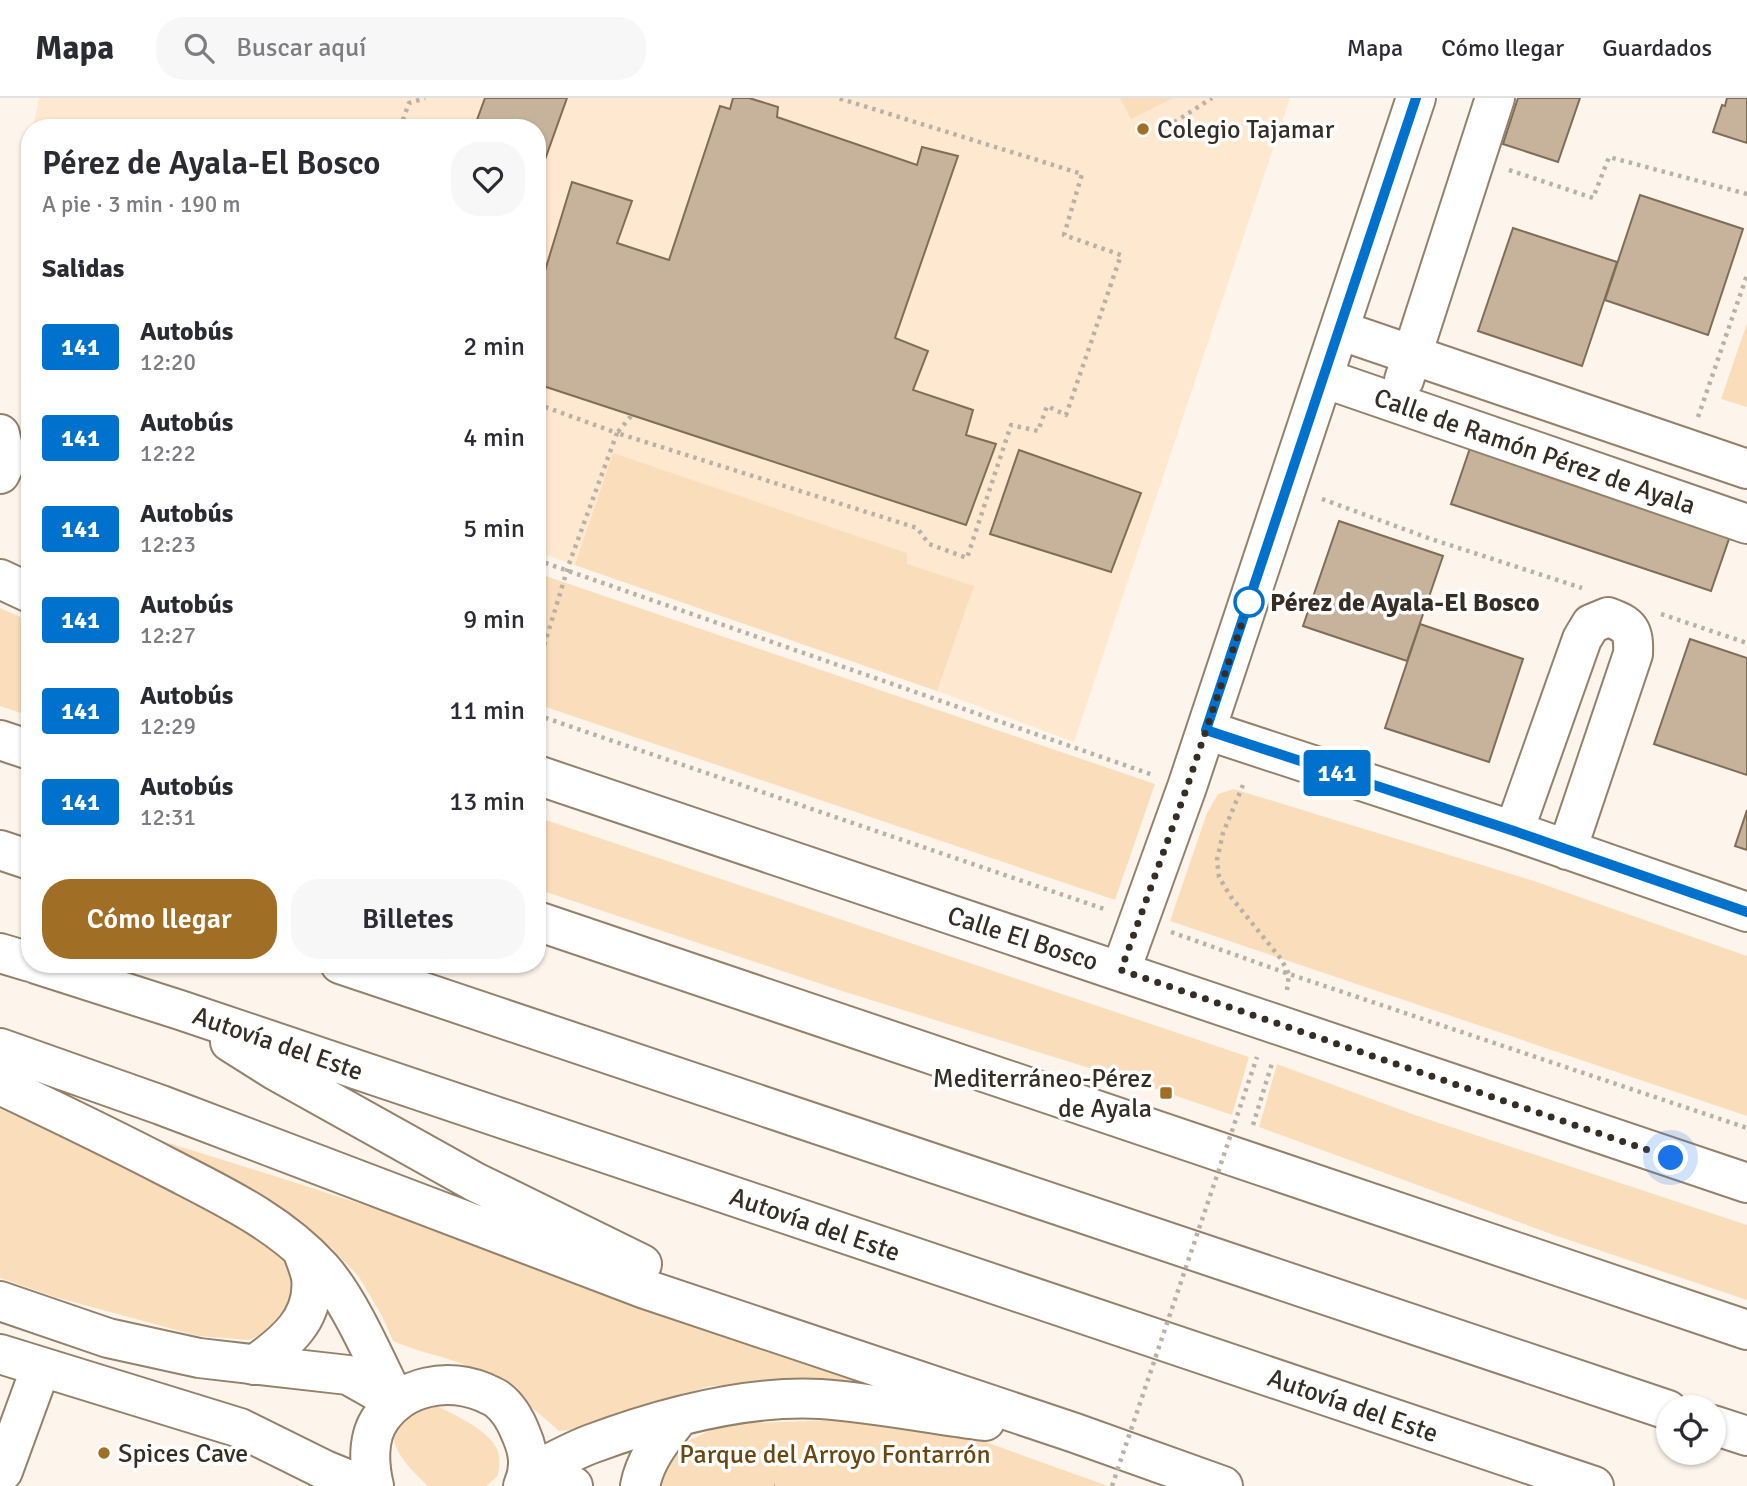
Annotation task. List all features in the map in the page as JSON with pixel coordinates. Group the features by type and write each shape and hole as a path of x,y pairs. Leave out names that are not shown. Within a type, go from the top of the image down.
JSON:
{"main road":[{"path":"1121,970 1187,787 1416,98"},
{"path":"1397,402 1495,98"},
{"name":"Calle de Ramón Pérez de Ayala","path":"1339,330 1747,470"},
{"name":"Calle de Ramón Pérez de Ayala","path":"1323,378 1747,524"},
{"path":"0,579 21,589"},
{"path":"1514,831 1582,639 1591,624 1608,617 1625,624 1633,637 1633,654 1567,850"},
{"path":"1206,730 1514,831 1747,912"},
{"path":"0,740 21,747"},
{"name":"Calle El Bosco","path":"546,778 1747,1183"},
{"path":"0,850 21,857"},
{"path":"546,924 1747,1330"},
{"path":"0,953 21,959"},
{"name":"Autovía del Este","path":"64,973 1594,1486"},
{"path":"367,973 1656,1406"},
{"path":"180,1010 276,1071 475,1182 634,1261 845,1356"},
{"path":"0,1048 174,1110 645,1289 1075,1433 1223,1486"},
{"path":"0,1085 258,1214 323,1270 340,1295 396,1402"},
{"path":"254,1365 283,1345 301,1325 310,1296 311,1276 302,1250"},
{"path":"0,1301 108,1338 199,1358 348,1375 396,1402"},
{"path":"0,1354 240,1428 363,1486"},
{"path":"0,1470 3,1471 41,1367"},
{"path":"374,1486 369,1464 379,1420 396,1402 418,1390 446,1383 472,1388 497,1398 515,1419 527,1449 526,1480"},
{"path":"526,1480 590,1444 678,1417 741,1403 818,1399 1075,1433"},
{"path":"640,1486 643,1471 657,1445 678,1417"},
{"path":"1726,1429 1747,1436"},
{"path":"526,1480 573,1486"}],"path":[{"path":"404,119 410,103 425,98"},
{"path":"546,407 617,433 917,528 929,544 967,558 1011,425 1038,431 1047,406 1066,415 1121,255 1063,235 1082,174 838,98"},
{"path":"1167,127 1212,98"},
{"path":"1475,159 1593,198 1609,157 1747,194"},
{"path":"1687,449 1747,275"},
{"path":"546,640 567,571 617,433 631,416"},
{"path":"1321,499 1431,539 1595,593"},
{"path":"546,564 1187,787"},
{"path":"1625,624 1632,605 1747,643"},
{"path":"546,718 1108,911"},
{"path":"1243,785 1223,833 1217,860 1219,877 1231,897 1280,958 1289,974 1287,991"},
{"path":"1159,928 1747,1128"},
{"path":"1112,1486 1257,1057"},
{"path":"1253,1126 1273,1059"}],"shaded area":[{"path":"39,98 1290,98 1074,742 937,691 546,555 546,119 35,119"}],"green space":[{"path":"1120,98 1173,98 1131,119"},
{"path":"1747,323 1747,407 1721,399"},
{"path":"613,453 907,553 907,564 974,586 937,691 575,565"},
{"path":"546,576 1155,784 1115,900 546,707"},
{"path":"0,608 21,617 21,713 0,706"},
{"path":"1234,789 1534,881 1747,956 1747,1116 1170,921 1207,813 1218,794"},
{"path":"546,820 1249,1057 1232,1115 842,991 546,892"},
{"path":"1277,1064 1415,1115 1747,1225 1747,1300 1551,1234 1259,1127"},
{"path":"0,1109 235,1211 286,1253 296,1278 295,1299 281,1324 249,1340 198,1336 55,1297 0,1278"},
{"path":"152,1138 434,1229 901,1391 817,1384 710,1386 609,1417 581,1429 559,1431 512,1392 487,1376 460,1363 393,1341 359,1277 332,1248 190,1165"},
{"path":"435,1405 470,1423 493,1442 499,1456 498,1476 486,1486 428,1486 402,1457 394,1440 393,1431 397,1420 408,1409"},
{"name":"Parque del Arroyo Fontarrón","path":"833,1420 909,1427 983,1441 1108,1486 658,1486 665,1458 688,1441 713,1429 755,1423"}],"building":[{"path":"485,98 567,98 546,157 546,119 477,119"},
{"path":"733,98 749,98 778,107 777,117 917,165 922,147 958,156 895,338 928,351 913,390 973,410 966,435 996,444 966,525 546,387 546,267 572,182 632,201 617,243 669,260 720,106 730,109"},
{"path":"1518,98 1580,98 1558,162 1503,144"},
{"path":"1727,98 1747,98 1747,143 1713,132"},
{"path":"1640,195 1743,229 1708,335 1605,300"},
{"path":"1513,228 1617,262 1582,366 1478,331"},
{"path":"1470,448 1730,536 1711,591 1451,504"},
{"path":"1019,450 1141,493 1111,572 990,534"},
{"path":"1339,521 1443,556 1407,661 1303,626"},
{"path":"1420,624 1523,659 1489,762 1385,728"},
{"path":"1690,639 1747,658 1747,775 1654,744"},
{"path":"1747,810 1747,850 1735,846"}],"bus line":[{"name":"141","path":"1416,98 1206,730 1514,831 1747,912"}],"place":[{"name":"Colegio Tajamar","path":"1143,129"},
{"name":"Pérez de Ayala-El Bosco","path":"1249,602"},
{"name":"Mediterráneo-Pérez de Ayala","path":"1166,1093"},
{"name":"Spices Cave","path":"104,1453"}],"route":[{"path":"1249,602 1187,787 1121,970 1671,1158"}]}
